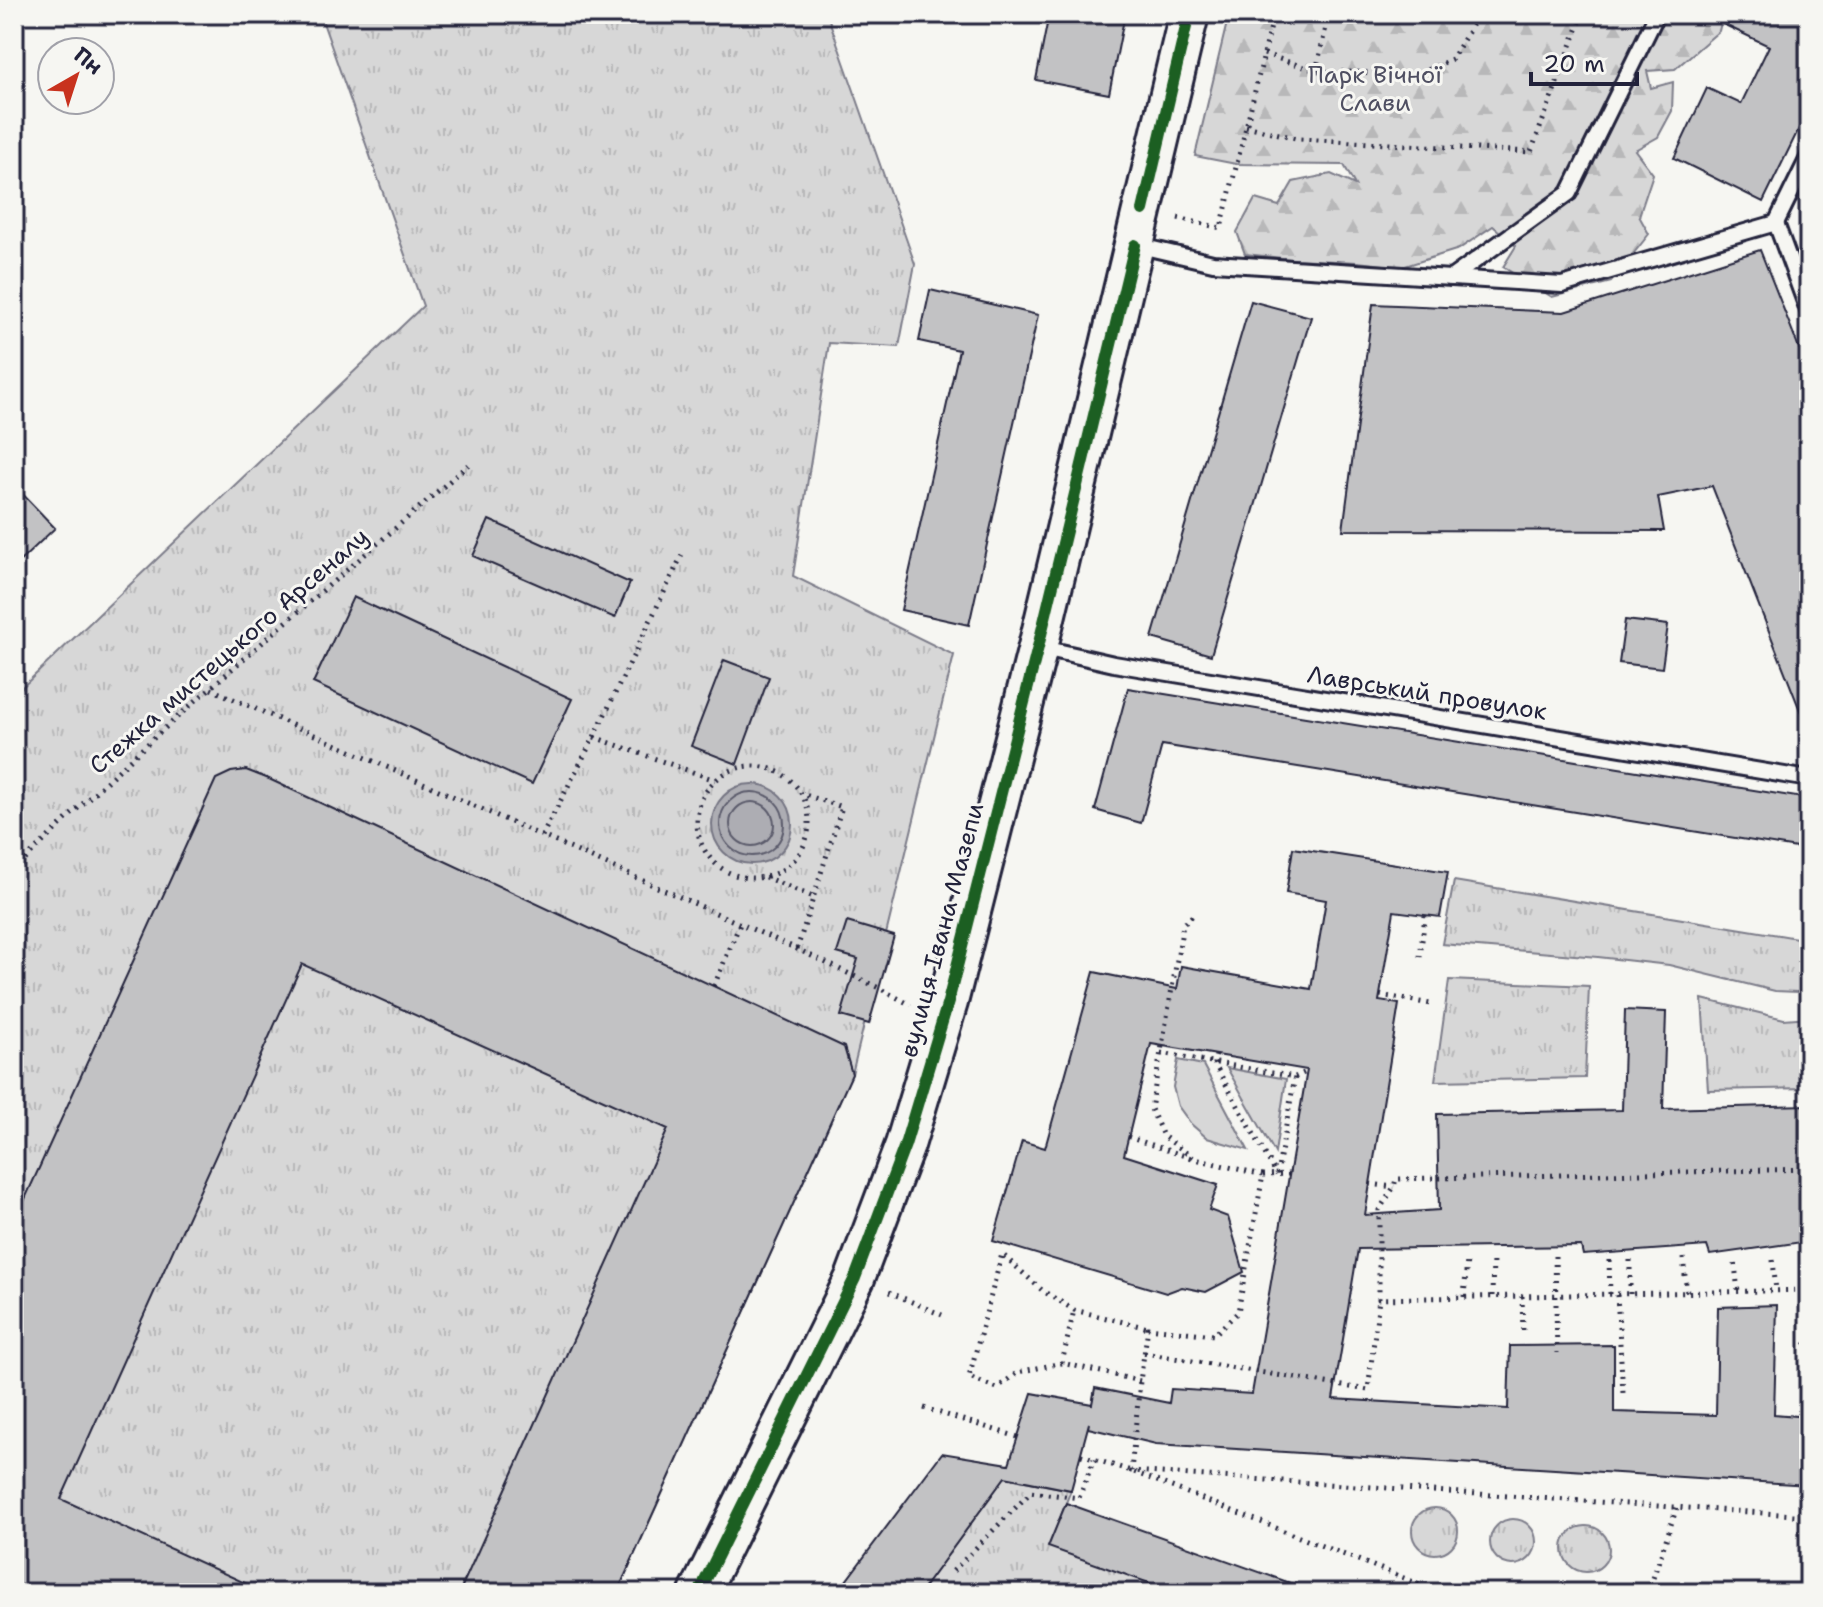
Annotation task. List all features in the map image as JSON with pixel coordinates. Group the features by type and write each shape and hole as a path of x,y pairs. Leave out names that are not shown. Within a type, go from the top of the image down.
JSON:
{"main road":[{"name":"вулиця Івана Мазепи","path":"699,1593 855,1278 905,1145 948,1002 1038,647 1189,14"}],"lane":[{"path":"1451,278 1569,193 1657,14"},
{"path":"1809,156 1776,223 1809,313"},
{"path":"1139,227 1213,263 1562,285 1776,223"},
{"name":"Лаврський провулок","path":"1038,647 1114,664 1809,779"}],"path":[{"path":"1139,227 1221,228 1274,14"},
{"path":"1316,71 1329,14"},
{"path":"1264,54 1316,71 1418,74 1452,59 1479,14"},
{"path":"1246,126 1300,139 1531,152 1583,14"},
{"path":"542,836 684,551"},
{"path":"211,689 797,949 919,1010"},
{"path":"594,737 715,780"},
{"path":"745,766 762,766 785,776 802,794 809,813 808,832 802,850 790,866 773,875 754,879 735,876 717,866 705,851 698,833 697,814 703,795 715,780 729,771 745,766"},
{"path":"797,949 842,807 802,794"},
{"path":"764,877 813,897"},
{"path":"1192,916 1183,925 1151,1109 1163,1136 1195,1159"},
{"path":"1420,957 1425,916"},
{"path":"714,986 740,924"},
{"path":"1380,995 1431,1004"},
{"path":"1161,1053 1295,1077 1306,1072"},
{"path":"1216,1055 1214,1063 1277,1175"},
{"path":"1277,1175 1295,1077"},
{"path":"1128,1137 1195,1159 1263,1175 1289,1174"},
{"path":"1144,1353 1368,1390 1379,1299 1379,1210 1396,1179 1809,1169"},
{"path":"1140,1381 1062,1363 1018,1372 997,1388 969,1377 1002,1254 1043,1291 1074,1310 1148,1328 1214,1335 1238,1312 1263,1175"},
{"path":"1370,1184 1394,1187"},
{"path":"1555,1256 1557,1353"},
{"path":"1683,1258 1687,1293"},
{"path":"1492,1296 1493,1259"},
{"path":"1464,1297 1467,1260"},
{"path":"1609,1260 1610,1294"},
{"path":"1630,1260 1630,1294"},
{"path":"1773,1260 1776,1291"},
{"path":"1735,1264 1738,1292"},
{"path":"1379,1299 1809,1290"},
{"path":"1617,1295 1623,1393"},
{"path":"1522,1296 1523,1334"},
{"path":"1062,1363 1074,1310"},
{"path":"1131,1471 1148,1328"},
{"path":"924,1408 1018,1437"},
{"path":"1081,1455 1131,1471 1442,1593"},
{"path":"953,1571 1031,1492 1079,1498 1094,1459"},
{"path":"1131,1471 1809,1516"},
{"path":"1648,1593 1677,1507"},
{"path":"1415,1593 1419,1584"}],"green space":[{"path":"320,14 827,14 915,264 899,347 829,343 793,576 954,655 852,1074 617,1593 14,1593 14,695 423,306"},
{"name":"Парк Вічної Слави","path":"1229,14 1723,14 1719,31 1675,69 1647,71 1651,88 1673,82 1672,111 1658,137 1635,150 1653,174 1639,216 1649,234 1611,282 1552,297 1503,267 1516,246 1493,226 1459,249 1402,267 1245,254 1237,232 1255,199 1279,206 1293,182 1331,174 1355,185 1344,165 1236,164 1195,156"},
{"path":"1454,881 1809,940 1809,989 1775,991 1669,965 1442,944"},
{"path":"1449,980 1589,986 1585,1078 1435,1081"},
{"path":"1702,999 1784,1019 1809,1017 1809,1088 1708,1090"},
{"path":"1178,1060 1203,1065 1248,1150 1207,1138 1191,1124 1178,1106 1173,1087"},
{"path":"1227,1068 1286,1079 1275,1153"},
{"path":"1005,1477 1071,1490 1049,1546 1177,1593 921,1591"},
{"path":"1435,1508 1451,1515 1458,1531 1451,1547 1435,1554 1419,1547 1412,1531 1419,1515"},
{"path":"1513,1519 1529,1526 1536,1542 1529,1558 1513,1565 1497,1558 1490,1542 1497,1526"},
{"path":"1586,1526 1602,1533 1609,1549 1602,1565 1586,1572 1570,1565 1563,1549 1570,1533"}],"water":[{"path":"752,784 767,787 780,796 789,809 792,824 789,839 780,852 767,861 752,864 737,861 724,852 715,839 712,824 715,809 724,796 737,787"}],"building":[{"path":"1049,14 1125,14 1109,94 1036,80"},
{"path":"1702,14 1795,14 1809,21 1809,108 1763,202 1674,158 1707,88 1741,104 1769,46"},
{"path":"1760,250 1809,373 1809,728 1712,486 1658,497 1664,531 1343,530 1373,304 1564,312"},
{"path":"930,290 1038,315 969,625 901,610 959,350 919,341"},
{"path":"1251,301 1311,317 1211,655 1152,638"},
{"path":"14,485 55,528 14,567"},
{"path":"489,520 630,583 615,618 473,556"},
{"path":"353,597 572,699 532,784 313,683"},
{"path":"1625,620 1668,625 1662,668 1619,663"},
{"path":"724,660 769,677 737,764 691,746"},
{"path":"1128,688 1809,799 1809,850 1162,745 1141,823 1095,810"},
{"path":"246,770 844,1047 852,1074 617,1593 459,1593 668,1129 302,964 61,1499 267,1593 14,1593 14,1223 216,779"},
{"path":"1293,848 1448,872 1440,917 1394,911 1379,1001 1399,1004 1365,1215 1439,1210 1437,1114 1622,1110 1625,1010 1666,1012 1663,1109 1809,1105 1809,1241 1710,1255 1707,1246 1583,1255 1581,1246 1358,1249 1333,1399 1508,1409 1510,1346 1614,1345 1614,1412 1716,1415 1718,1307 1777,1305 1774,1414 1809,1417 1809,1485 1156,1444 1088,1428 1089,1423 1071,1490 1005,1477 920,1593 837,1593 942,1453 1009,1464 1032,1393 1092,1404 1095,1388 1169,1403 1171,1389 1252,1394 1307,1070 1151,1044 1124,1155 1218,1185 1209,1210 1228,1217 1244,1272 1206,1292 1182,1287 1166,1293 993,1241 1022,1141 1045,1148 1094,972 1177,989 1181,966 1311,989 1326,900 1286,893"},
{"path":"847,922 894,936 869,1024 841,1016 858,959 837,953"},
{"path":"1066,1503 1307,1589 1306,1593 1177,1593 1048,1547"}],"cycle path":[{"path":"1143,210 1189,14"},
{"path":"699,1593 855,1278 905,1145 948,1002 1135,245"}]}
